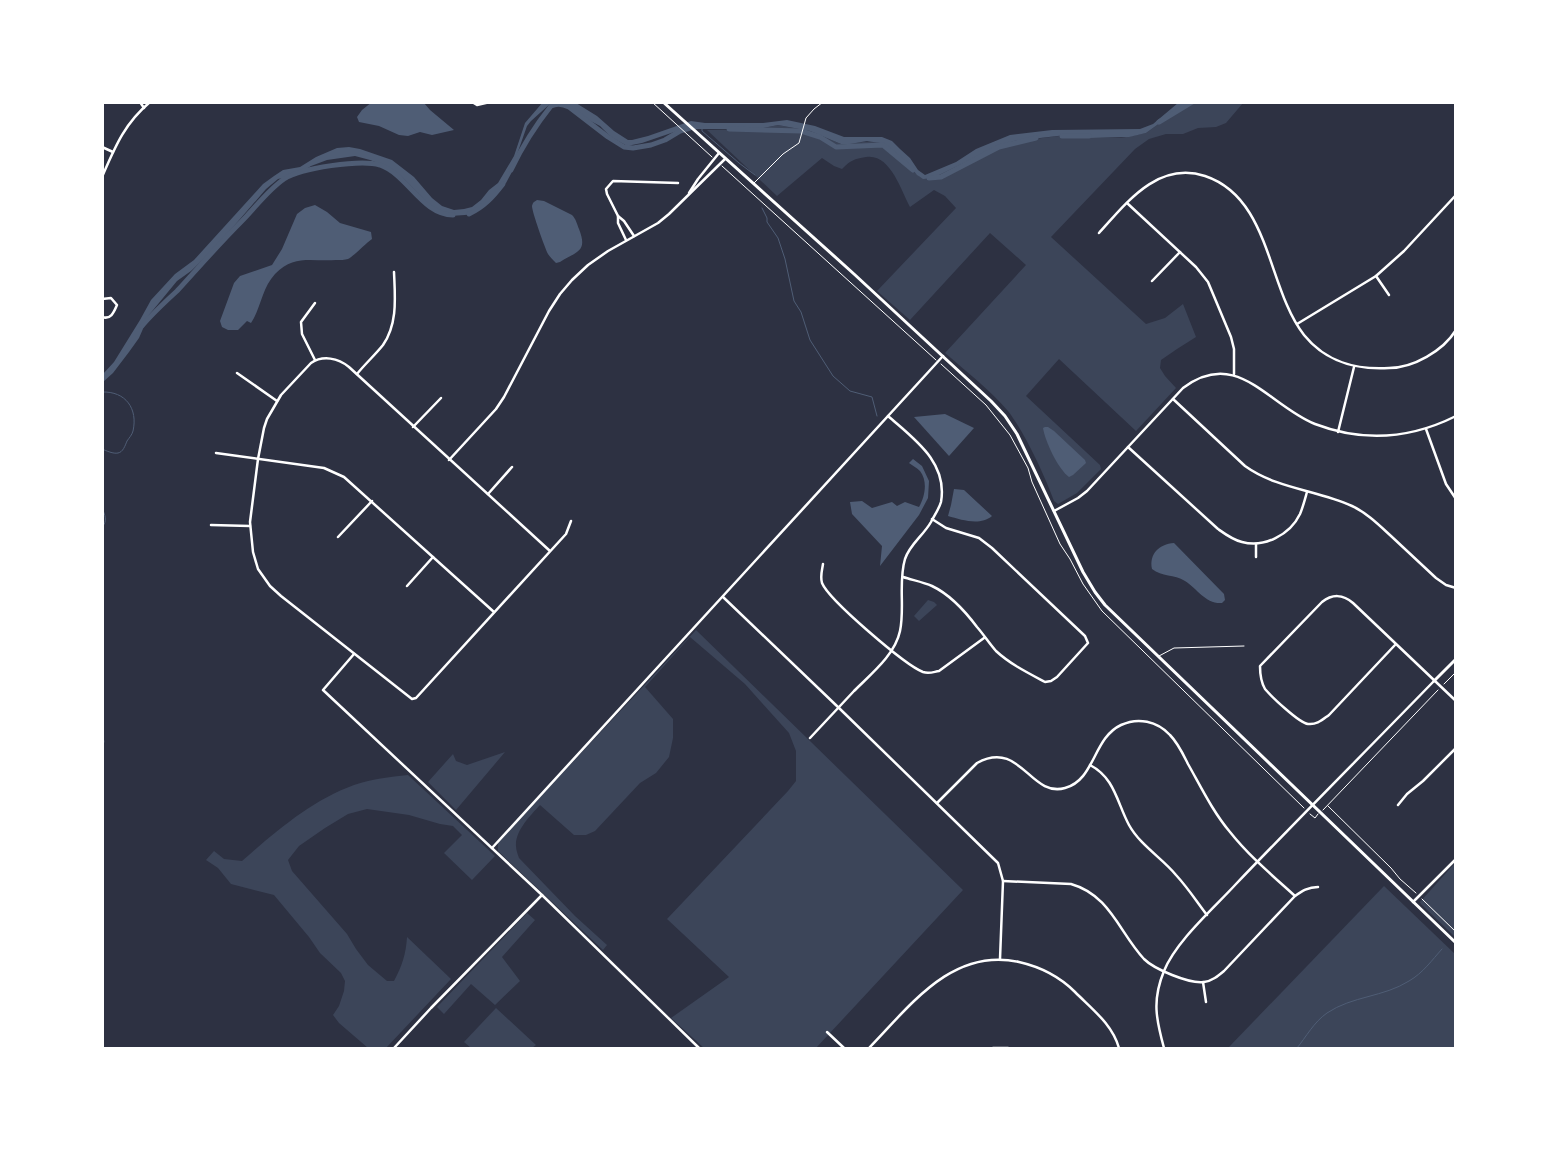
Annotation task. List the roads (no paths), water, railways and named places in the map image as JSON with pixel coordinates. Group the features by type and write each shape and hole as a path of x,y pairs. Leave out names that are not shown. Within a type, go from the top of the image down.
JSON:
{"street":[{"path":"140,102 144,108"},
{"path":"102,177 124,130 150,102"},
{"path":"472,102 477,105 490,102"},
{"path":"663,102 992,400 1018,434 1083,572 1095,592 1112,612 1456,943"},
{"path":"102,147 113,152"},
{"path":"689,195 698,179 719,153"},
{"path":"449,460 500,403 549,311 572,280 588,265 608,251 658,222 689,195 725,159"},
{"path":"1099,233 1127,202 1150,183 1174,174 1189,173 1201,175 1225,186 1244,204 1256,223 1297,324 1305,336 1329,356 1354,367 1372,369 1393,368 1425,358 1439,348 1456,330"},
{"path":"634,236 624,221 618,216 607,194 606,189 608,185 613,181 678,183"},
{"path":"1297,324 1376,276 1404,251 1456,195"},
{"path":"1127,202 1203,274 1231,336 1234,349 1234,374"},
{"path":"618,216 618,223 626,240"},
{"path":"1152,281 1180,252"},
{"path":"357,374 383,345 392,325 395,305 394,272"},
{"path":"1376,276 1389,295"},
{"path":"102,298 112,298 117,305 110,317 102,317"},
{"path":"315,303 302,322 302,334 315,360"},
{"path":"492,848 943,356"},
{"path":"550,551 346,364 336,359 315,360 306,367 277,401 264,428 258,459 250,526 253,552 258,569 280,596 412,699 416,698 566,534 571,521"},
{"path":"1338,432 1354,367"},
{"path":"237,373 277,401"},
{"path":"1054,511 1087,491 1190,382 1215,374 1234,374 1246,380 1295,414 1338,432 1362,436 1388,436 1426,429 1456,416"},
{"path":"414,427 441,398"},
{"path":"1173,399 1245,466 1275,483 1339,500 1366,514 1436,578 1446,585 1456,588"},
{"path":"810,738 890,651 900,632 903,567 908,550 930,524 940,503 941,485 935,462 927,451 888,416"},
{"path":"1426,429 1446,484 1456,499"},
{"path":"1128,447 1218,529 1228,537 1241,542 1256,544 1282,535 1291,527 1299,515 1307,492"},
{"path":"216,453 324,468 344,477 494,612"},
{"path":"488,494 512,467"},
{"path":"338,537 372,501"},
{"path":"903,577 932,586 949,597 967,614 984,638 997,652 1044,682 1051,681 1057,677 1088,643 1085,636 992,548 978,538 946,528 932,519"},
{"path":"211,526 250,526"},
{"path":"1256,544 1256,557"},
{"path":"407,586 434,557"},
{"path":"823,564 821,575 823,585 835,599 890,651 922,672 932,673 938,671 984,638"},
{"path":"1396,645 1329,715 1317,724 1307,724 1298,721 1265,688 1261,678 1260,666 1322,602 1334,596 1342,596 1350,600 1456,701"},
{"path":"723,598 998,863 1003,881 1000,959"},
{"path":"354,654 323,690 542,895 699,1048"},
{"path":"1164,1048 1156,1000 1164,970 1179,946 1456,659"},
{"path":"937,803 977,762 996,756 1012,760 1034,779 1052,788 1064,789 1076,783 1083,776 1102,741 1111,731 1134,720 1148,722 1169,734 1178,746 1229,831 1258,862 1295,896"},
{"path":"1398,805 1407,794 1456,748"},
{"path":"1090,765 1098,769 1110,781 1130,826 1138,837 1177,876 1207,915"},
{"path":"1413,902 1456,859"},
{"path":"1003,881 1071,884 1086,889 1108,908 1143,958 1149,963 1189,980 1203,982 1213,979 1224,971 1295,896 1311,887 1318,887"},
{"path":"394,1048 542,895"},
{"path":"869,1048 924,992 943,977 971,964 985,960 1000,959 1033,965 1050,972 1066,983 1109,1026 1119,1048"},
{"path":"1203,982 1206,1002"},
{"path":"827,1032 844,1048"},
{"path":"992,1048 1008,1048"}],"lane":[{"path":"753,183 783,154 799,143 804,122 810,113 823,102"},
{"path":"1158,657 1174,648 1244,646"}],"waterway":[{"path":"1159,122 1192,102"},
{"path":"511,170 534,129 551,106 556,104 569,107 624,147 633,148 651,145 690,128"},
{"path":"702,129 702,131 755,175"},
{"path":"729,129 801,131 820,137 836,147 883,145 913,170"},
{"path":"1062,136 1089,136"},
{"path":"929,178 941,177 999,147 1036,138"},
{"path":"142,326 267,194 278,183 292,175 317,168 346,164 371,163 380,165 399,177 432,209 453,215"},
{"path":"469,214 488,201 503,184"},
{"path":"762,208 767,222 778,238 785,259 794,301 801,312 810,340 833,376 850,391 872,397 877,416"},
{"path":"102,392 110,392 124,398 134,415 133,431 124,448 118,453 102,449"},
{"path":"102,508 105,516 102,527"},
{"path":"102,737 104,741 102,751"},
{"path":"1297,1048 1314,1025 1327,1013 1347,1003 1389,990 1409,981 1423,970 1442,949"}]}
